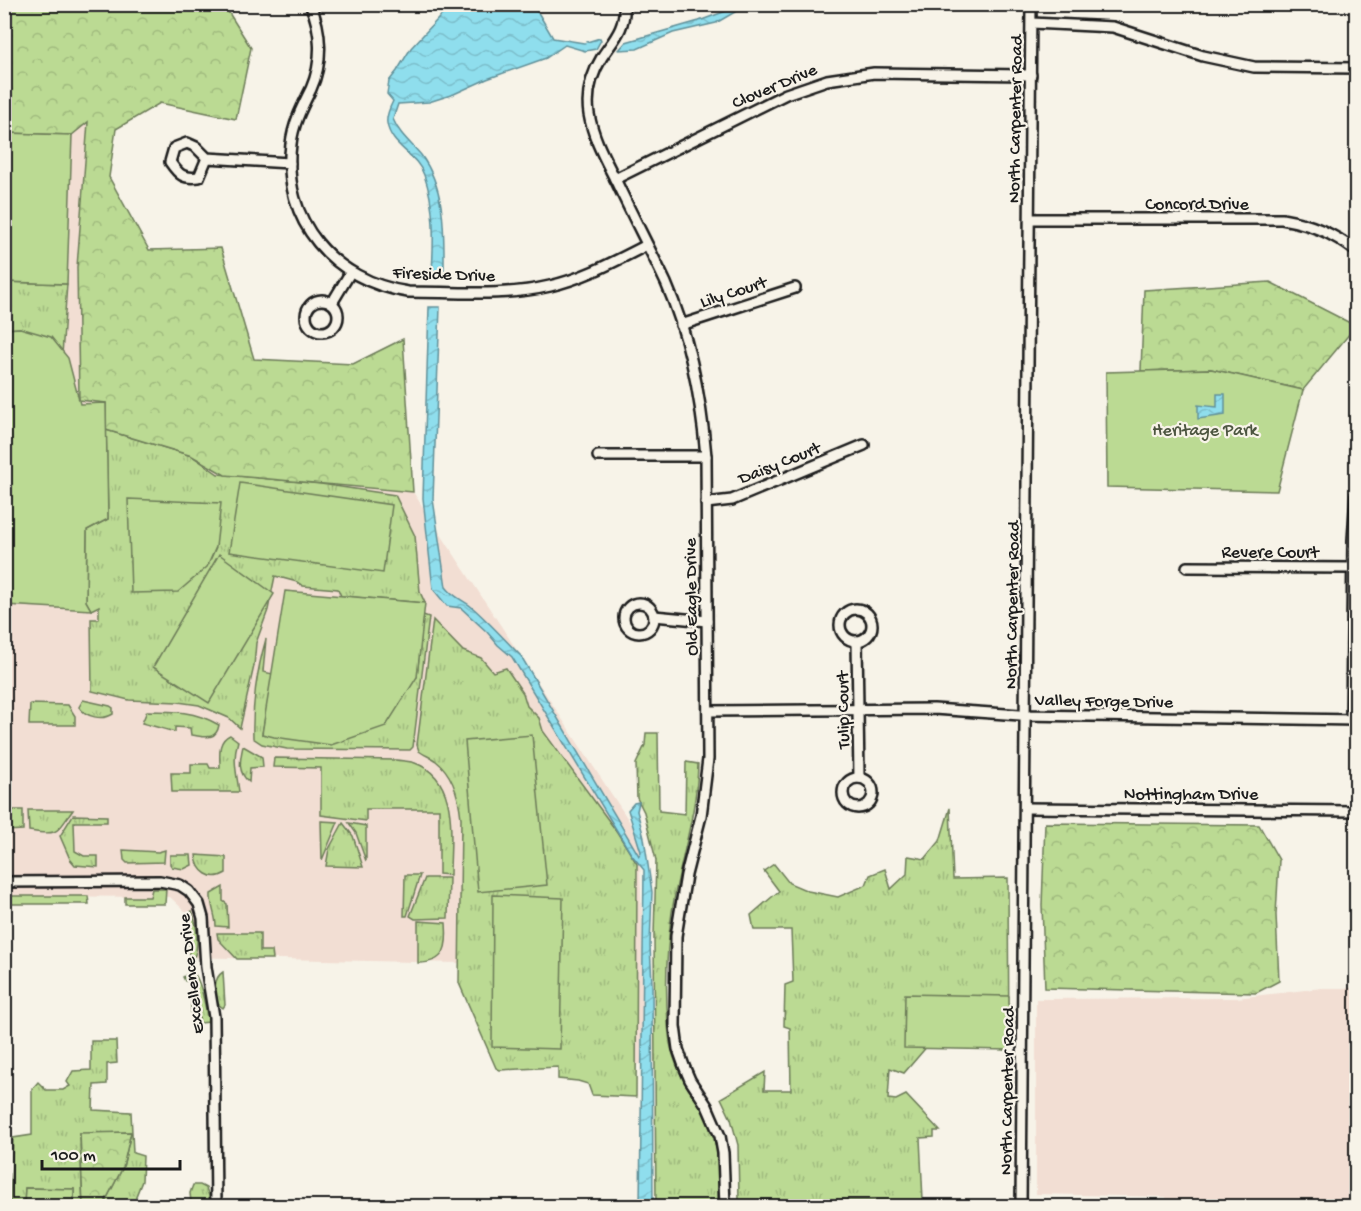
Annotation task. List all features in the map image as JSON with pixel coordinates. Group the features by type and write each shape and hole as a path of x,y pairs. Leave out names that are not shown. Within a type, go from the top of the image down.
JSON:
{"street":[{"name":"Fireside Drive","path":"310,4 318,27 320,55 312,87 294,126 290,163 293,189 305,223 325,252 350,273 374,284 408,292 523,290 575,279 599,270 647,245"},
{"name":"Old Eagle Drive","path":"624,4 624,21 620,32 597,68 588,97 593,133 666,285 681,325 698,394 706,456 708,711 705,788 701,816 680,906 676,936 675,1026 678,1049 684,1066 707,1106 720,1136 723,1153 724,1206"},
{"name":"North Carpenter Road","path":"1021,1206 1032,4"},
{"path":"1032,23 1113,27 1203,56 1254,67 1356,68"},
{"name":"Clover Drive","path":"615,179 786,94 827,80 874,73 1031,75"},
{"path":"207,158 290,163"},
{"name":"Concord Drive","path":"1030,219 1282,219 1314,226 1342,240 1356,251"},
{"path":"332,303 350,273"},
{"name":"Lily Court","path":"681,325 795,288"},
{"name":"Daisy Court","path":"706,503 732,500 864,445"},
{"path":"598,456 706,456"},
{"path":"1354,720 1353,568 1356,495"},
{"name":"Revere Court","path":"1187,567 1353,568"},
{"path":"654,616 707,621"},
{"name":"Tulip Court","path":"857,641 859,778"},
{"name":"Valley Forge Drive","path":"708,711 934,709 1026,715 1354,720"},
{"name":"Nottingham Drive","path":"1025,808 1356,811"},
{"name":"Excellence Drive","path":"4,882 160,881 180,885 195,897 203,918 206,967 214,1017 216,1206"}],"shaded area":[{"path":"4,119 88,121 77,267 80,400 106,403 225,475 413,492 639,836 647,1064 500,1070 460,963 188,957 187,913 170,897 6,896"},
{"path":"1322,988 1356,988 1356,1206 1167,1206 1166,1197 1036,1194 1036,999 1237,998"}],"green space":[{"path":"5,5 224,5 251,48 236,119 160,103 116,129 109,177 149,250 221,248 254,359 353,364 403,339 413,492 225,475 192,456 106,430 106,403 79,400 77,267 88,122 72,135 5,133"},
{"path":"5,133 72,135 67,284 5,282"},
{"path":"4,282 67,284 62,355 20,328 5,329"},
{"path":"1270,282 1356,326 1303,390 1211,369 1141,371 1144,290"},
{"path":"20,328 51,337 68,358 80,404 106,403 108,519 87,530 86,601 91,610 5,605 5,329"},
{"name":"Heritage Park","path":"1211,369 1303,390 1277,491 1107,487 1106,372"},
{"path":"106,430 192,456 218,474 321,484 395,495 415,536 420,592 425,603 341,596 338,589 303,586 275,576 268,610 256,643 254,666 240,728 229,718 199,705 129,700 92,691 91,619 99,619 99,606 91,610 86,601 87,530 108,519"},
{"path":"240,483 392,505 383,573 229,552"},
{"path":"128,499 221,503 216,547 207,567 178,592 131,593"},
{"path":"219,554 274,594 209,703 153,667"},
{"path":"285,591 425,603 417,677 386,726 331,745 262,734"},
{"path":"423,615 429,617 413,747 410,750 287,749 262,744 253,738 256,688 266,639 263,672 273,674 262,734 417,677"},
{"path":"433,620 463,651 481,658 493,672 506,668 523,693 527,706 539,718 543,731 617,832 637,864 636,1097 592,1095 588,1084 558,1079 558,1067 500,1070 496,1068 459,983 461,818 459,803 447,773 436,761 419,751 417,745"},
{"path":"83,700 110,706 113,708 113,714 104,717 90,715 79,707"},
{"path":"30,704 68,705 75,716 75,725 29,725"},
{"path":"147,711 193,714 219,725 215,734 208,737 191,735 190,728 175,727 175,732 142,723"},
{"path":"646,733 658,733 659,811 685,814 686,762 698,764 691,820 670,927 667,958 667,1005 670,1043 674,1058 680,1073 711,1123 718,1158 718,1206 656,1206 654,936 656,860 644,812 637,798 636,764 645,745"},
{"path":"230,735 238,741 235,760 239,792 172,792 171,773 191,773 191,764 208,764 210,768 220,768 221,745"},
{"path":"532,735 547,885 478,892 465,741"},
{"path":"243,746 262,757 263,767 250,768 249,782 241,770"},
{"path":"274,758 396,760 415,763 429,771 439,782 446,796 451,828 450,875 439,874 439,809 366,809 366,821 321,815 321,768 273,767"},
{"path":"950,808 953,879 1008,878 1009,1050 929,1044 904,1073 890,1068 888,1099 896,1100 906,1095 940,1131 934,1131 934,1137 920,1138 923,1201 928,1206 903,1206 903,1201 739,1200 738,1145 731,1119 721,1098 765,1072 764,1090 791,1090 790,1028 784,1026 785,985 793,982 791,930 754,930 751,915 779,891 764,871 774,864 789,883 808,891 838,897 866,885 870,875 885,869 891,889 907,874 908,856 925,859 940,841"},
{"path":"5,810 23,810 23,830 5,831"},
{"path":"28,810 73,810 60,828 52,833 46,833 29,831"},
{"path":"73,815 107,816 107,822 74,822 75,851 84,856 98,856 98,867 75,865 70,859 60,836"},
{"path":"321,821 338,822 322,860"},
{"path":"343,823 353,836 363,867 326,866 329,849"},
{"path":"349,823 366,826 366,861 356,833"},
{"path":"1045,823 1259,825 1279,860 1276,915 1279,981 1256,993 1045,988 1042,905"},
{"path":"123,850 158,852 165,850 164,862 127,863 124,860"},
{"path":"170,855 191,855 192,865 184,869 172,867"},
{"path":"196,855 226,857 226,873 220,876 206,874 199,866"},
{"path":"405,875 420,875 407,916 404,916"},
{"path":"425,878 449,878 448,918 415,919 410,916"},
{"path":"4,886 6,896 88,896 89,904 5,904"},
{"path":"223,887 223,901 227,904 228,927 216,926 211,902 211,894"},
{"path":"152,889 166,889 165,904 125,904 125,897 150,897"},
{"path":"493,895 563,898 560,1049 492,1047"},
{"path":"192,911 197,935 193,959 189,955 187,915"},
{"path":"418,921 446,923 445,946 440,957 418,963"},
{"path":"217,933 260,933 260,951 272,951 273,959 237,959 218,939"},
{"path":"192,971 201,988 209,1022 200,1023 199,1018 192,1018 191,1015 191,981 185,981 183,977"},
{"path":"223,972 225,1005 223,1008 218,1004 215,986 217,978"},
{"path":"905,994 1009,996 1009,1050 904,1048"},
{"path":"91,1041 116,1041 117,1063 107,1064 107,1084 94,1085 93,1110 131,1112 133,1153 143,1156 142,1181 136,1196 136,1206 106,1206 106,1200 123,1167 131,1132 80,1134 83,1206 74,1206 74,1189 25,1188 24,1206 10,1206 13,1138 32,1135 32,1089 38,1082 46,1090 63,1090 70,1086 67,1082 73,1071 91,1070"},
{"path":"131,1132 123,1167 106,1200 106,1206 83,1206 80,1133"},
{"path":"193,1185 206,1188 209,1206 199,1206 191,1202 190,1193"},
{"path":"25,1188 74,1189 74,1206 24,1206"}],"water":[{"path":"451,5 530,5 539,14 553,38 584,43 600,38 601,40 596,49 585,51 565,45 546,58 429,102 398,104 393,119 398,129 421,155 429,168 439,196 443,226 444,272 432,272 433,223 428,186 421,168 389,131 387,117 393,101 387,94 389,81 411,48"},
{"path":"735,5 747,5 716,23 673,33 637,49 619,50 626,42 699,21 726,11"},
{"path":"429,307 440,307 433,499 446,587 479,614 521,656 639,856 641,852 628,810 634,803 639,802 637,811 644,838 652,892 650,946 653,1206 640,1206 644,870 631,854 512,657 461,608 447,606 433,589 423,498"},
{"path":"1217,394 1225,394 1225,415 1198,419 1198,405 1217,407"}]}
